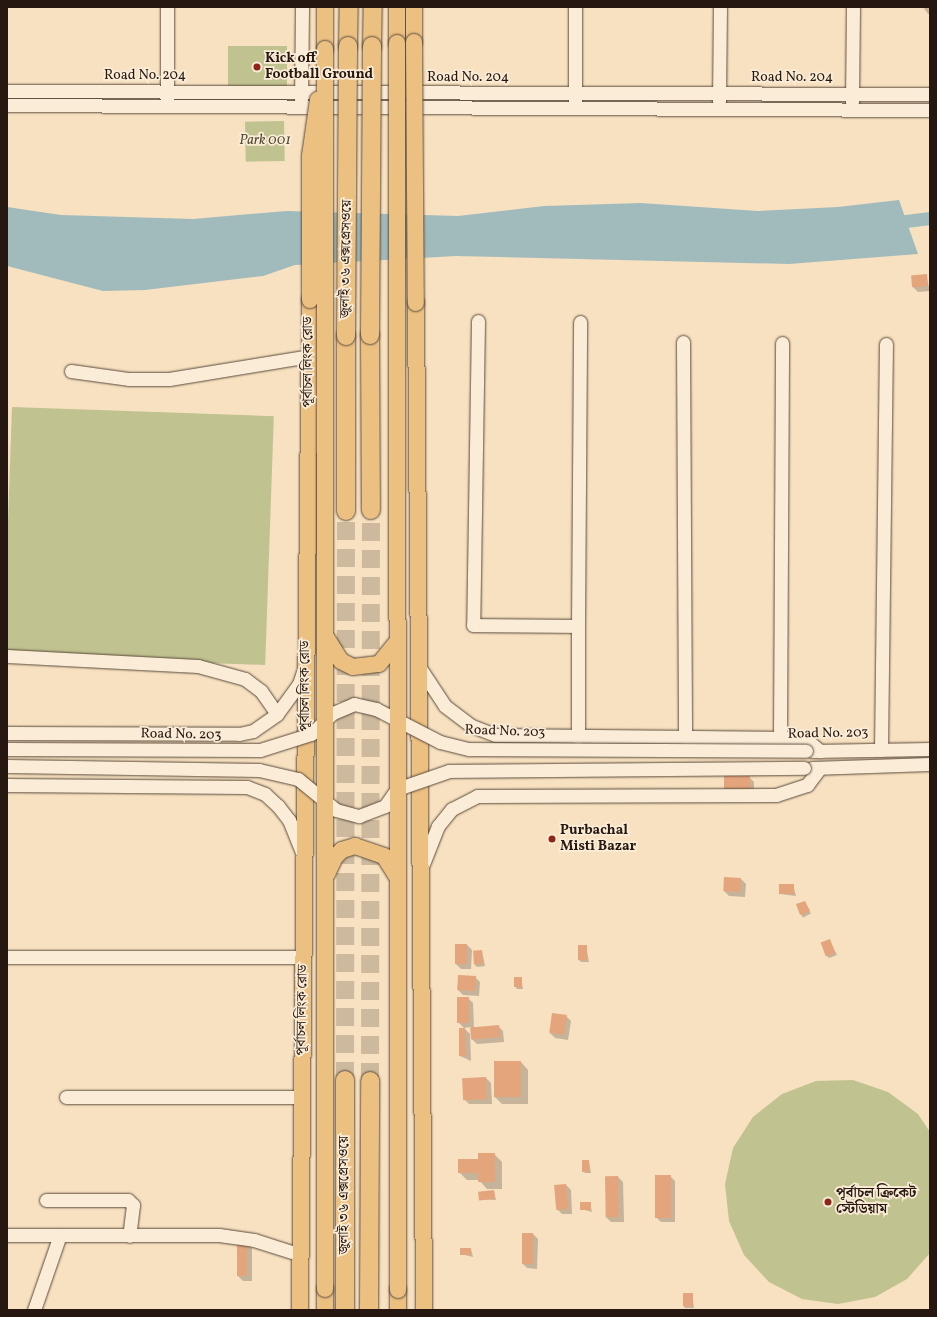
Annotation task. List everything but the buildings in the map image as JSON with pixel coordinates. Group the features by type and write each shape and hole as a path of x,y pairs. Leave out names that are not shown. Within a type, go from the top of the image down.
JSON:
{"highway":[{"name":"জুলাই ৩৬ এক্সপ্রেসওয়ে","path":"346,511 348,7"},
{"name":"জুলাই ৩৬ এক্সপ্রেসওয়ে","path":"371,510 370,335 373,7"},
{"name":"জুলাই ৩৬ এক্সপ্রেসওয়ে","path":"345,1080 345,1310"},
{"name":"জুলাই ৩৬ এক্সপ্রেসওয়ে","path":"369,1310 370,1081"}],"main road":[{"name":"পূর্বাচল লিংক রোড","path":"300,1310 310,300 310,156 325,57 325,7"},
{"path":"397,7 398,1310"},
{"path":"414,7 423,864 424,1310"},
{"path":"325,57 325,1310"},
{"path":"325,636 341,661 352,667 379,664 397,642"},
{"path":"325,880 335,856 355,846 384,856 397,878"}],"street":[{"path":"167,7 167,106"},
{"path":"302,7 302,100"},
{"path":"575,7 575,108"},
{"path":"719,109 720,7"},
{"path":"852,110 853,7"},
{"name":"Road No. 204","path":"7,91 167,92 302,100 575,108 930,110"},
{"name":"Road No. 204","path":"7,105 167,106 302,100 575,94 930,94"},
{"path":"478,321 474,625 578,626"},
{"path":"578,737 580,322"},
{"path":"683,342 685,737"},
{"path":"780,738 782,343"},
{"path":"881,750 886,344"},
{"path":"71,371 129,379 169,379 309,356"},
{"path":"7,656 149,661 221,671 251,683 277,714"},
{"name":"Road No. 203","path":"7,733 239,734 253,731 277,714 298,684 306,664"},
{"name":"Road No. 203","path":"420,668 445,706 472,726 495,735 780,738 808,741 820,750"},
{"name":"Road No. 203","path":"7,749 254,751 311,734 325,724 342,707 354,704 376,709 397,722 440,742 469,749 806,751 930,749"},
{"path":"7,766 259,770 298,779 336,810 359,816 385,806 397,789 450,771 820,768 930,764"},
{"path":"423,864 438,826 452,809 477,796 776,794 807,785 820,768"},
{"path":"7,785 247,787 264,794 289,820 305,863"},
{"path":"7,957 303,957"},
{"path":"66,1097 302,1097"},
{"path":"46,1200 128,1200 133,1205 129,1236"},
{"path":"7,1235 219,1235 254,1240 301,1255"},
{"path":"34,1310 60,1236"}],"green space":[{"name":"Kick off Football Ground","path":"228,46 287,46 287,88 228,88"},
{"name":"Park 001","path":"284,121 285,161 246,162 245,122"},
{"path":"12,407 274,416 265,665 7,656 7,550"},
{"name":"পূর্বাচল ক্রিকেট স্টেডিয়াম","path":"853,1080 888,1092 918,1114 930,1132 930,1253 907,1279 875,1297 838,1304 802,1299 769,1282 744,1255 729,1221 725,1184 733,1148 753,1117 782,1094 816,1081"}],"water":[{"path":"899,200 918,254 789,264 456,256 295,265 263,276 145,290 103,291 7,266 7,207 61,215 193,219 286,211 458,216 544,206 641,203 758,211 838,207"}],"waterway":[{"path":"890,223 930,218"}],"tunnel":[{"path":"370,1081 371,510"},
{"path":"345,1080 346,511"}],"place":[{"name":"Kick off Football Ground","path":"257,67"},
{"name":"Purbachal Misti Bazar","path":"552,839"},
{"name":"পূর্বাচল ক্রিকেট স্টেডিয়াম","path":"828,1202"}]}
